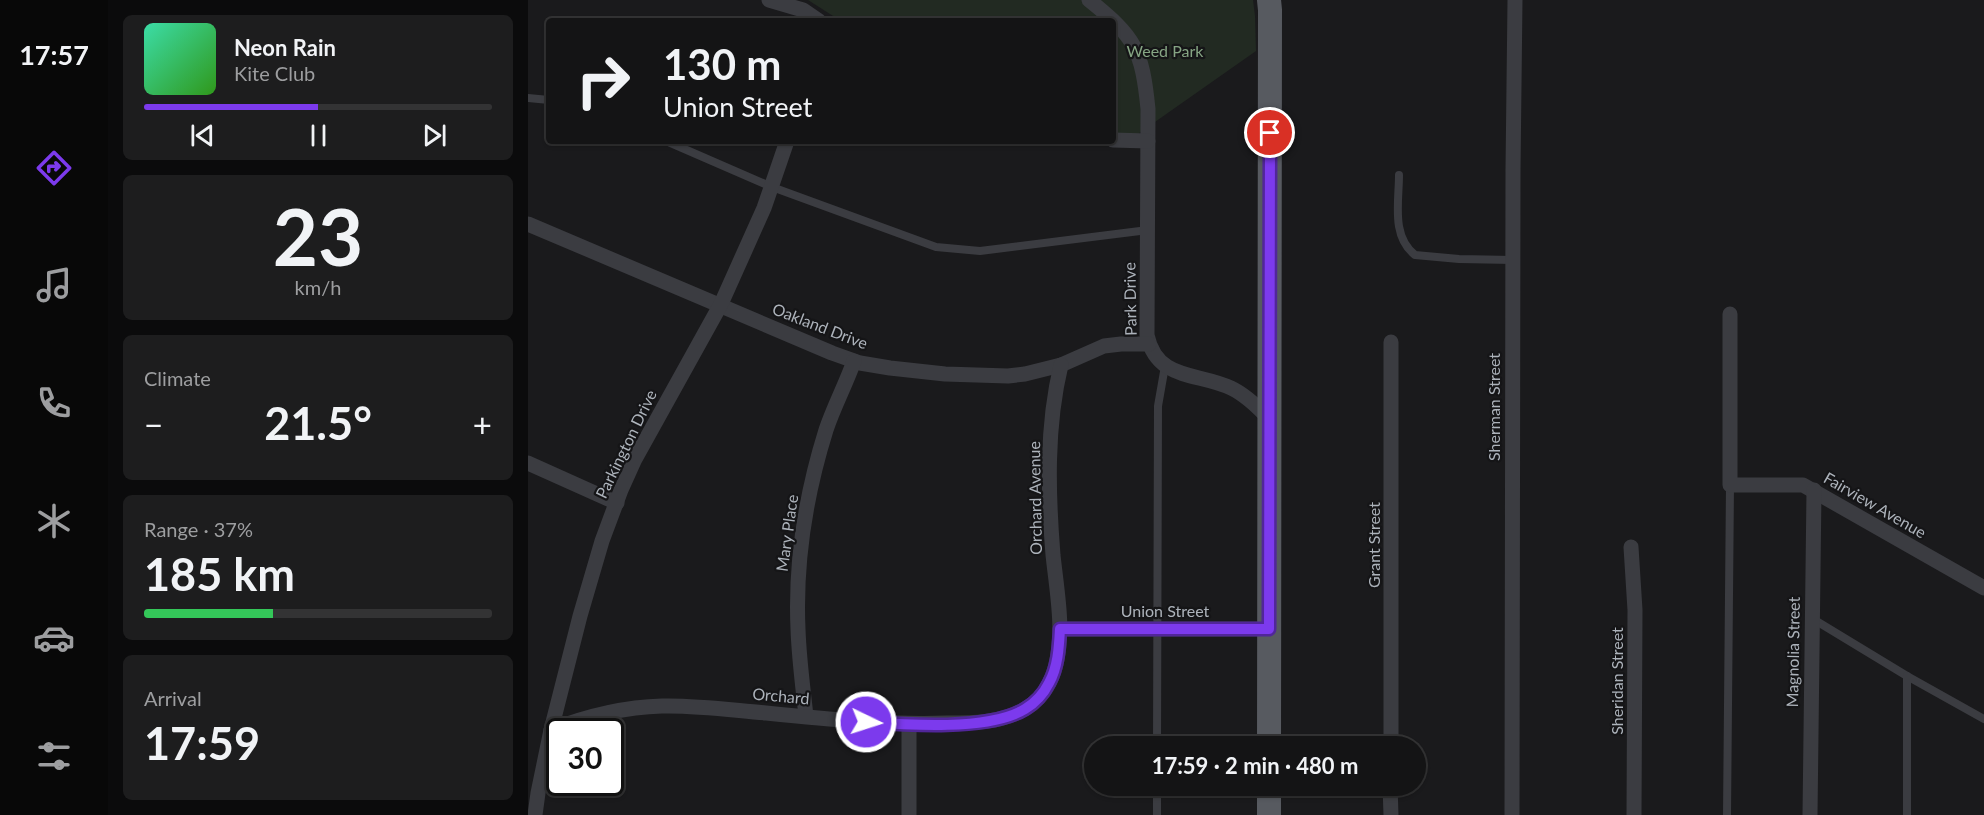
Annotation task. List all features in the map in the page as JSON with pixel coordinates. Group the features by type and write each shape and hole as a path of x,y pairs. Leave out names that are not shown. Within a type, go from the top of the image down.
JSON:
{"main road":[{"path":"1269,0 1269,736"},
{"path":"1269,796 1269,815"}],"street":[{"path":"769,0 803,15"},
{"name":"Park Drive","path":"1089,0 1110,18"},
{"name":"Sherman Street","path":"1512,815 1515,0"},
{"name":"Park Drive","path":"1116,23 1131,39 1138,54 1146,86 1147,335 1152,352 1165,366"},
{"path":"1116,140 1148,141"},
{"name":"Parkington Drive","path":"555,718 580,616 602,541 617,502 635,459 721,304 764,208 786,144"},
{"name":"Oakland Drive","path":"528,224 854,362 945,374 1008,376 1061,366 1104,346 1149,344"},
{"path":"1730,314 1730,485"},
{"name":"Grant Street","path":"1391,342 1391,736"},
{"name":"Mary Place","path":"806,717 798,628 800,548 805,514 827,428 854,362"},
{"name":"Orchard Avenue","path":"1060,629 1049,478 1052,431 1061,366"},
{"path":"1165,366 1175,372 1220,383 1233,389 1270,420"},
{"path":"528,463 617,502"},
{"name":"Fairview Avenue","path":"1730,485 1796,484 1814,490 1984,588"},
{"name":"Magnolia Street","path":"1810,815 1814,490"},
{"name":"Sheridan Street","path":"1631,547 1635,610 1634,815"},
{"name":"Orchard","path":"586,718 619,710 661,706 698,707 909,725 995,720 1023,710 1042,694 1055,668 1060,629"},
{"name":"Union Street","path":"1060,629 1269,629"},
{"path":"909,725 909,815"},
{"name":"Parkington Drive","path":"535,815 546,757"},
{"path":"1390,796 1391,815"}],"lane":[{"path":"528,98 546,100"},
{"path":"673,144 772,187 936,247 980,250 1148,230"},
{"path":"1399,175 1399,232 1402,241 1415,255 1513,260"},
{"path":"1156,736 1158,406 1165,366"},
{"path":"1727,815 1730,485"},
{"path":"1812,618 1907,676 1984,719"},
{"path":"1906,815 1907,676"},
{"path":"1156,796 1156,815"}],"green space":[{"name":"Weed Park","path":"808,0 1253,0 1256,51 1135,136 1116,135 1116,18 836,18"}],"route":[{"path":"866,722 909,725 968,723 995,720 1023,710 1034,703 1050,682 1059,648 1060,629 1269,629 1270,133"}]}
